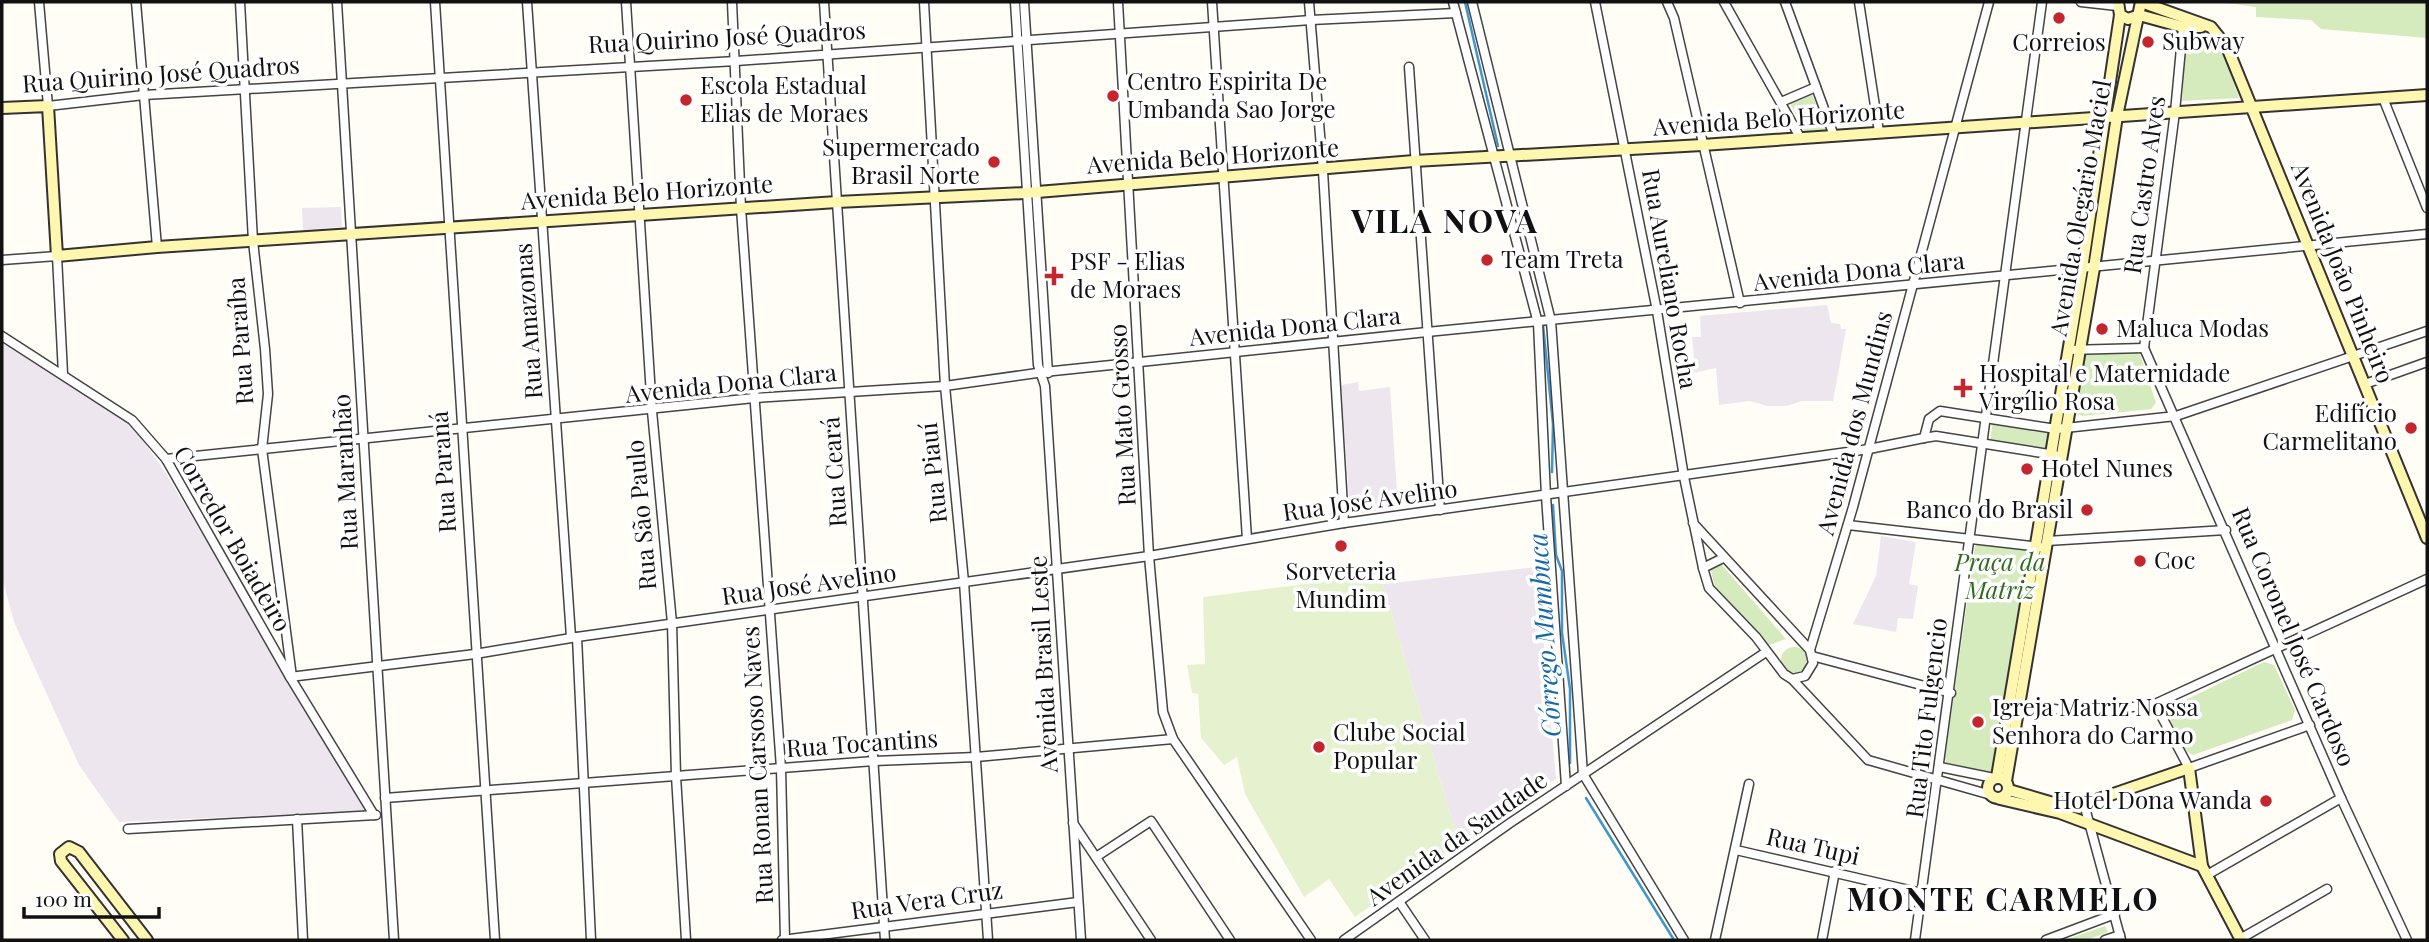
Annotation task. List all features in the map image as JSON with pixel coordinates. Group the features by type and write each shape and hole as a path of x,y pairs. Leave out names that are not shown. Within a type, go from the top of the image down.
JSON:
{"street":[{"path":"39,2 48,106 63,374"},
{"path":"136,2 157,247"},
{"name":"Rua Paraíba","path":"240,2 253,240 268,394 262,449 291,677"},
{"name":"Rua Maranhão","path":"337,2 394,940"},
{"name":"Rua Paraná","path":"435,2 460,430 495,940"},
{"name":"Rua Amazonas","path":"527,2 554,421 574,637 591,940"},
{"name":"Rua São Paulo","path":"626,2 652,411 672,623 676,776 686,940"},
{"name":"Rua Ronan Carsoso Naves","path":"732,2 741,208 781,768 784,940"},
{"name":"Rua Ceará","path":"824,2 885,940"},
{"name":"Rua Piauí","path":"924,2 945,386 964,582 988,940"},
{"name":"Avenida Brasil Leste","path":"1015,2 1022,42 1033,150 1030,193"},
{"name":"Avenida Brasil Leste","path":"1024,2 1023,150 1030,193 1044,372 1081,940"},
{"name":"Rua Mato Grosso","path":"1118,2 1149,556 1163,712 1173,739 1311,940"},
{"path":"1212,2 1247,539"},
{"path":"1309,2 1323,171 1344,523"},
{"path":"1453,2 1538,323 1546,496 1569,784"},
{"path":"1472,2 1512,154 1551,321 1582,774 1684,940"},
{"name":"Rua Aureliano Rocha","path":"1595,2 1657,311 1684,477 1709,588 1868,760 1939,783 1995,797"},
{"path":"1667,2 1674,18 1740,303"},
{"path":"1724,2 1801,139"},
{"path":"1785,2 1834,136"},
{"path":"1859,2 1879,132"},
{"name":"Avenida dos Mundins","path":"1811,653 1869,449 1989,2"},
{"name":"Rua Tito Fulgencio","path":"1916,940 1951,693 2004,278 2028,122 2042,2"},
{"path":"2081,2 2118,8 2128,19 2138,16 2183,27 2211,27"},
{"path":"2141,2 2211,27"},
{"name":"Avenida Olegário Maciel","path":"1995,797 1989,783 2001,782 2043,545 2073,350 2082,268 2111,116 2141,2"},
{"name":"Avenida Olegário Maciel","path":"2073,350 2094,268 2111,116 2118,8"},
{"name":"Rua Quirino José Quadros","path":"2,108 48,106 144,95 736,61 1311,20 1456,13"},
{"name":"Rua Castro Alves","path":"2144,348 2175,112 2183,27"},
{"name":"Avenida João Pinheiro","path":"2211,27 2227,47 2427,538"},
{"path":"1409,67 1440,510"},
{"path":"1780,102 1816,87"},
{"name":"Avenida Belo Horizonte","path":"2,260 448,227 934,196 1030,193 1512,154 1801,139 2427,94"},
{"path":"2383,98 2427,208"},
{"path":"1023,150 1033,150"},
{"name":"Avenida Dona Clara","path":"166,459 652,411 754,398 945,386 1044,372 1427,332 2004,278 2309,244 2427,234"},
{"path":"1924,439 1929,419 1940,411 2061,428 2176,416 2427,331"},
{"name":"Corredor Boiadeiro","path":"2,335 132,420 166,459 374,815"},
{"path":"2073,350 2144,348"},
{"name":"Rua Coronel José Cardoso","path":"2144,348 2341,798 2407,940"},
{"path":"2365,384 2427,362"},
{"name":"Rua José Avelino","path":"291,677 475,654 574,637 1149,556 1344,523 1684,477 1936,436 2057,455"},
{"path":"1693,523 1811,653 1951,693"},
{"path":"1848,525 1969,540 2043,545 2225,530"},
{"path":"1703,569 1723,558"},
{"path":"2014,704 2087,713 2155,704 2427,579"},
{"name":"Avenida da Saudade","path":"1344,940 1582,774 1766,652"},
{"path":"1793,679 1810,672 1811,653"},
{"path":"2155,704 2189,768 2204,871 2241,939 2327,889"},
{"path":"1940,767 2001,782 2018,795 2050,802 2084,804 2310,725"},
{"name":"Rua Tocantins","path":"385,798 874,761 976,757 1173,739"},
{"path":"2001,782 1995,797 2060,813 2204,871"},
{"path":"1715,940 1749,785"},
{"path":"2204,871 2341,798"},
{"path":"2084,804 2120,937 2105,940"},
{"path":"128,829 386,814"},
{"path":"297,819 303,940"},
{"path":"1097,857 1151,821 1230,940"},
{"path":"1073,823 1151,940"},
{"path":"123,940 61,860 60,853 63,849 69,847 79,852 143,939"},
{"name":"Rua Tupi","path":"1736,850 1922,893"},
{"path":"1822,940 1835,871"},
{"name":"Rua Vera Cruz","path":"784,940 1078,901"},
{"path":"1400,903 1425,940"},
{"path":"2046,940 2115,914"}],"shaded area":[{"path":"341,207 342,227 303,230 302,208"},
{"path":"1827,305 1831,323 1840,324 1841,329 1846,329 1833,401 1802,401 1786,406 1767,406 1750,401 1719,405 1716,368 1675,377 1674,371 1695,367 1692,337 1701,337 1700,316"},
{"path":"2,343 130,424 142,439 165,472 368,811 119,822 79,765 14,622 2,577"},
{"path":"1358,382 1359,391 1390,387 1398,508 1354,514 1350,510 1341,385"},
{"path":"1881,536 1916,542 1909,584 1918,586 1913,619 1898,618 1896,632 1853,624 1876,576"},
{"path":"1537,567 1556,779 1459,844 1383,584"}],"green space":[{"path":"2220,2 2427,2 2427,38 2321,29 2311,20 2256,17 2256,7"},
{"path":"2186,31 2210,32 2226,59 2239,98 2182,101"},
{"path":"1811,93 1828,130 1805,133 1790,103"},
{"path":"2133,352 2140,354 2156,403 2151,409 2083,416 2076,414 2073,408 2081,360 2085,355"},
{"path":"1993,420 2053,430 2050,451 1990,442"},
{"name":"Praça da Matriz","path":"1979,544 2031,550 1996,767 1991,773 1947,765 1945,758 1975,546"},
{"path":"1720,563 1786,639 1769,645 1715,586 1710,568"},
{"name":"Clube Social Popular","path":"1368,576 1383,584 1459,844 1355,917 1329,879 1304,897 1245,794 1237,757 1224,765 1201,738 1198,694 1192,693 1187,665 1205,664 1203,597"},
{"path":"1794,647 1803,651 1807,660 1803,669 1794,673 1785,669 1781,660 1785,651"},
{"path":"2264,662 2274,665 2295,710 2292,720 2193,755 2188,752 2176,737 2171,725 2168,713 2173,706"},
{"path":"2105,926 2108,932 2087,940 2065,940"}],"waterway":[{"name":"Córrego Mumbuca","path":"1465,2 1498,146"},
{"name":"Córrego Mumbuca","path":"1543,325 1553,424 1552,472"},
{"name":"Córrego Mumbuca","path":"1553,505 1556,555 1562,571 1562,633 1570,689 1570,763"},
{"name":"Córrego Mumbuca","path":"1586,798 1674,940"}],"place":[{"name":"Correios","path":"2059,18"},
{"name":"Subway","path":"2148,42"},
{"name":"Centro Espirita De Umbanda Sao Jorge","path":"1113,96"},
{"name":"Escola Estadual Elias de Moraes","path":"686,100"},
{"name":"Supermercado Brasil Norte","path":"994,162"},
{"name":"Team Treta","path":"1487,260"},
{"name":"PSF - Elias de Moraes","path":"1054,276"},
{"name":"Maluca Modas","path":"2102,329"},
{"name":"Hospital e Maternidade Virgílio Rosa","path":"1963,388"},
{"name":"Edifício Carmelitano","path":"2411,428"},
{"name":"Hotel Nunes","path":"2027,469"},
{"name":"Banco do Brasil","path":"2087,510"},
{"name":"Sorveteria Mundim","path":"1341,546"},
{"name":"Coc","path":"2140,561"},
{"name":"Igreja Matriz Nossa Senhora do Carmo","path":"1978,722"},
{"name":"Clube Social Popular","path":"1319,747"},
{"name":"Hotel Dona Wanda","path":"2266,801"}],"district":[{"name":"VILA NOVA","path":"1445,222"},
{"name":"MONTE CARMELO","path":"2003,900"}]}
